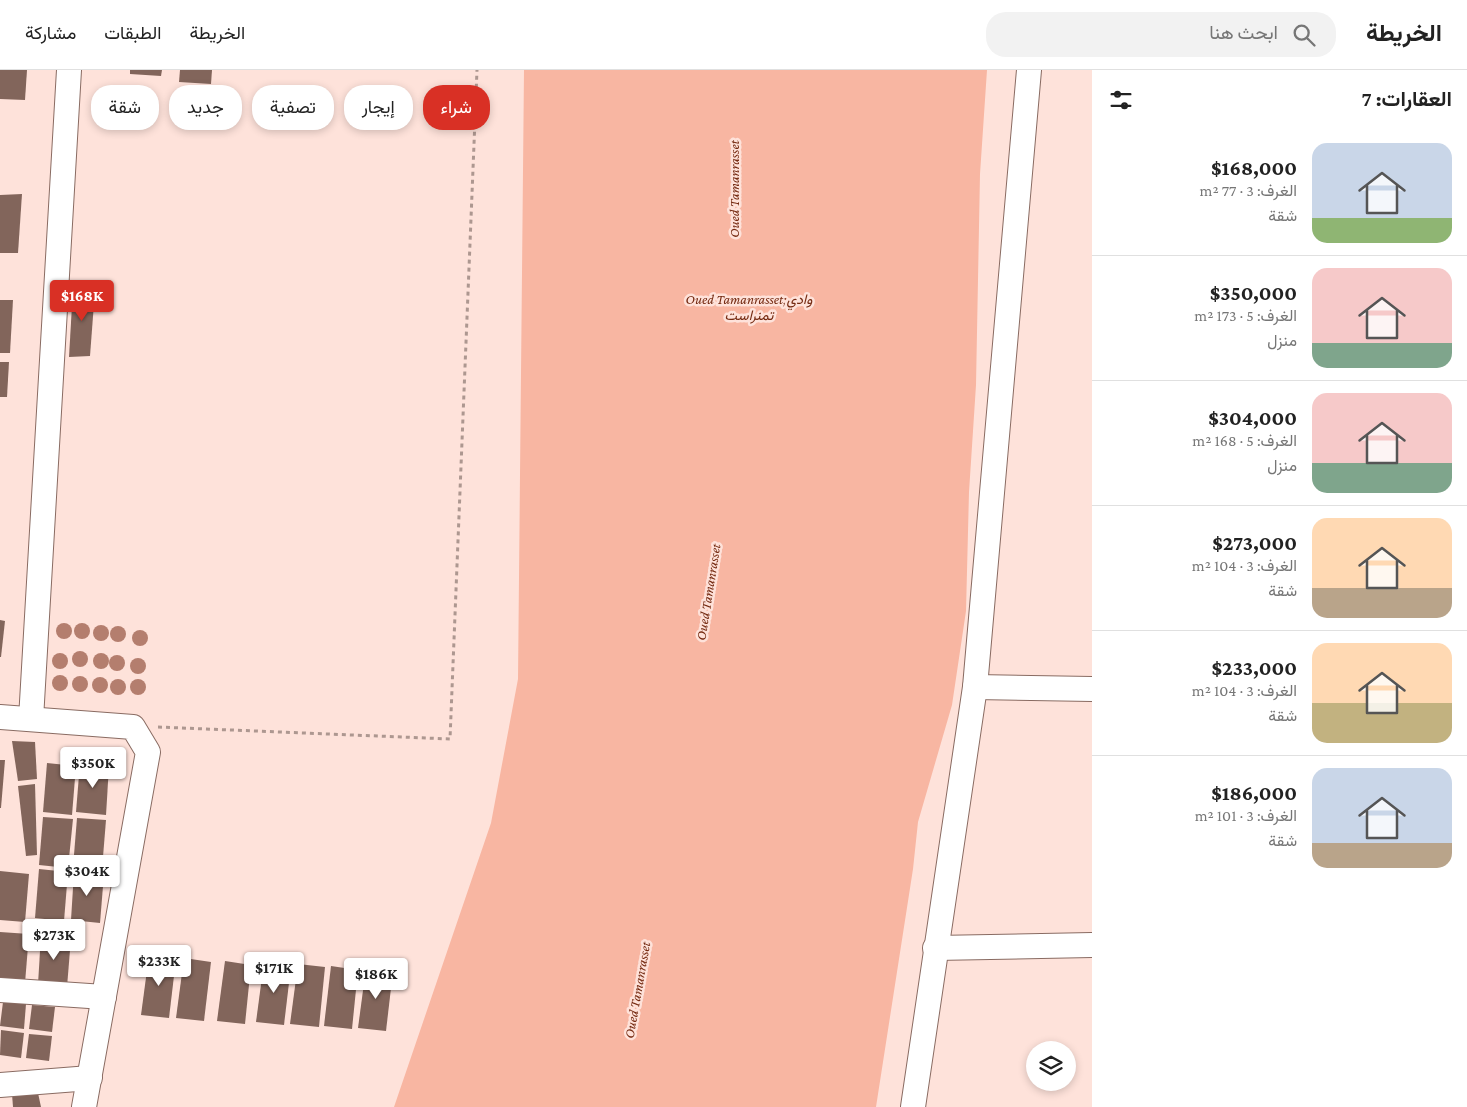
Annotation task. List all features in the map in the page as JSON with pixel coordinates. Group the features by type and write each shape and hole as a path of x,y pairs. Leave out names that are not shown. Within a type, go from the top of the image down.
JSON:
{"street":[{"path":"31,719 69,70"},
{"path":"913,1107 935,948 975,688 1029,70"},
{"path":"975,688 1092,689"},
{"path":"0,717 133,727 148,752 84,1107"},
{"path":"935,948 1092,945"},
{"path":"0,990 104,997"},
{"path":"0,1085 90,1078"}],"path":[{"path":"133,727 450,739 477,70"}],"water":[{"name":"Oued Tamanrasset;وادي تمنراست","path":"524,70 987,70 980,174 976,385 969,492 966,611 952,705 918,822 913,869 876,1107 394,1107 491,823 518,679"}],"building":[{"path":"0,70 27,70 25,100 0,99"},
{"path":"130,70 162,70 161,76 130,74"},
{"path":"180,70 212,70 211,84 179,82"},
{"path":"22,194 18,253 0,253 0,195"},
{"path":"73,288 95,290 90,356 69,357"},
{"path":"0,300 13,300 10,353 0,353"},
{"path":"0,362 9,362 7,397 0,397"},
{"path":"0,620 5,621 1,657 0,657"},
{"path":"12,741 35,742 37,779 18,781"},
{"path":"0,760 5,760 1,808 0,808"},
{"path":"47,763 76,766 72,815 43,812"},
{"path":"80,763 109,766 106,815 76,812"},
{"path":"35,784 37,855 26,856 18,786"},
{"path":"43,817 73,819 68,868 39,865"},
{"path":"77,818 106,820 102,869 73,867"},
{"path":"39,869 68,872 64,921 35,918"},
{"path":"0,871 29,874 25,922 0,920"},
{"path":"74,872 104,874 100,923 71,920"},
{"path":"0,932 29,934 25,983 0,981"},
{"path":"41,935 71,938 67,987 38,984"},
{"path":"149,955 176,959 169,1018 141,1015"},
{"path":"184,958 211,962 204,1021 176,1018"},
{"path":"225,961 251,965 245,1024 217,1021"},
{"path":"264,962 291,966 284,1025 256,1022"},
{"path":"298,964 325,967 319,1027 290,1024"},
{"path":"331,966 358,970 352,1029 324,1026"},
{"path":"366,968 393,971 386,1031 358,1028"},
{"path":"3,1002 26,1004 24,1029 0,1026"},
{"path":"32,1005 55,1007 52,1032 29,1029"},
{"path":"1,1030 24,1033 21,1058 0,1055"},
{"path":"29,1034 52,1036 49,1061 26,1058"},
{"path":"38,1093 41,1107 13,1107 12,1094"}],"water label":[{"name":"Oued Tamanrasset","path":"734,189"},
{"name":"Oued Tamanrasset","path":"708,592"},
{"name":"Oued Tamanrasset","path":"637,990"}]}
